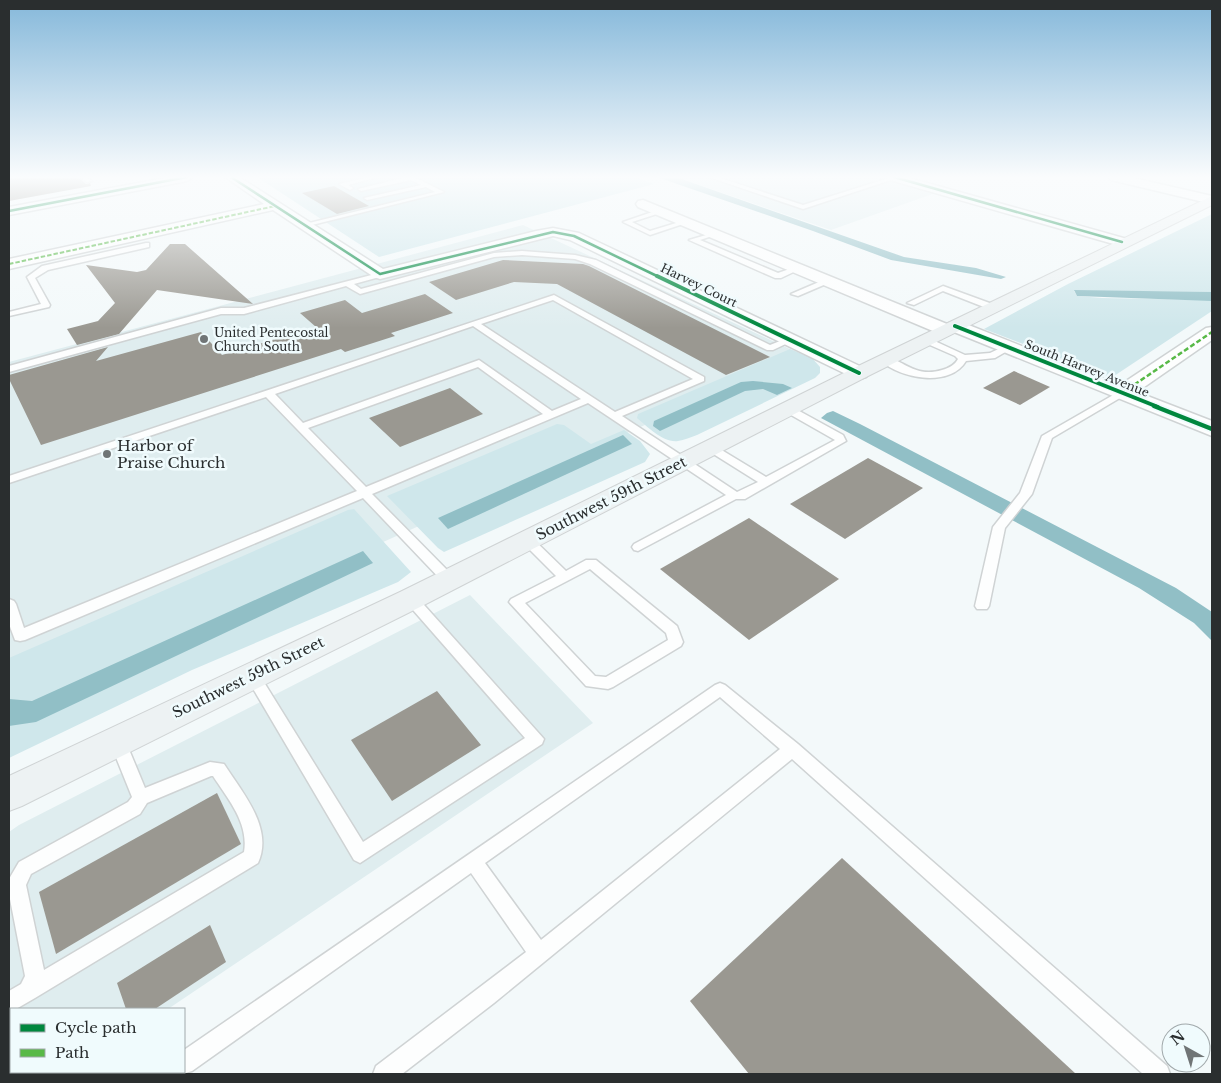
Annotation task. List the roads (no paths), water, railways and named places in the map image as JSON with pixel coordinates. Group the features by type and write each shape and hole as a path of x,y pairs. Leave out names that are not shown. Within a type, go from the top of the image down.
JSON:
{"main road":[{"name":"Southwest 59th Street","path":"9,794 449,580 859,373 1153,228"}],"street":[{"path":"9,264 176,228"},
{"path":"308,228 380,274"},
{"name":"South Harvey Avenue","path":"699,228 829,281 950,328 1009,347 1212,429"},
{"path":"1072,228 1122,242"},
{"name":"Harvey Court","path":"380,274 536,235 564,233 574,236 859,373"},
{"path":"1122,393 1212,332"}],"lane":[{"path":"638,228 650,233 668,228"},
{"path":"715,234 693,240 778,276 798,268"},
{"path":"717,250 739,244"},
{"path":"9,314 46,305 31,277 45,268 146,245"},
{"path":"348,283 360,292 494,255 522,253 575,257 593,262 770,348 790,340"},
{"path":"747,263 767,255"},
{"path":"9,368 221,311 244,311 380,274"},
{"path":"795,294 829,281"},
{"path":"911,303 943,288 992,307"},
{"path":"9,480 554,297 701,379 614,416"},
{"path":"474,323 734,495 741,496 841,441 839,437 788,409"},
{"path":"926,340 963,358 992,356 1009,347"},
{"path":"885,360 918,375 931,377 952,370 961,364 963,358"},
{"path":"301,427 479,363 551,415"},
{"path":"268,393 449,580"},
{"path":"982,606 999,527 1026,494 1047,436 1122,393"},
{"path":"9,604 20,636 589,399"},
{"path":"711,448 766,482"},
{"path":"638,547 734,495"},
{"path":"527,540 565,577"},
{"path":"591,564 672,630 676,642 608,683 591,682 516,602 565,577 591,564"},
{"path":"252,675 360,854 536,739 411,598"},
{"path":"185,1063 720,689 792,749 1159,1074"},
{"path":"117,740 142,798"},
{"path":"384,1074 539,953 792,749"},
{"path":"9,1002 28,991 252,857 255,846 248,819 218,770 210,769 142,798 134,808 25,868 16,884 36,978 28,991"},
{"path":"473,861 539,953"}],"water":[{"path":"803,228 820,228 904,257 976,268 1006,277 1001,279 891,260"},
{"path":"1074,290 1212,292 1212,301 1077,296"},
{"path":"753,381 783,384 792,388 777,395 763,389 745,391 660,431 653,426 654,421 741,382"},
{"path":"833,411 1176,588 1212,612 1212,641 1194,623 1139,588 821,418"},
{"path":"623,435 632,444 448,529 438,518"},
{"path":"363,551 373,563 36,722 9,726 9,699 32,701"}],"place":[{"name":"United Pentecostal Church South","path":"204,339"},
{"name":"Harbor of Praise Church","path":"107,454"}]}
